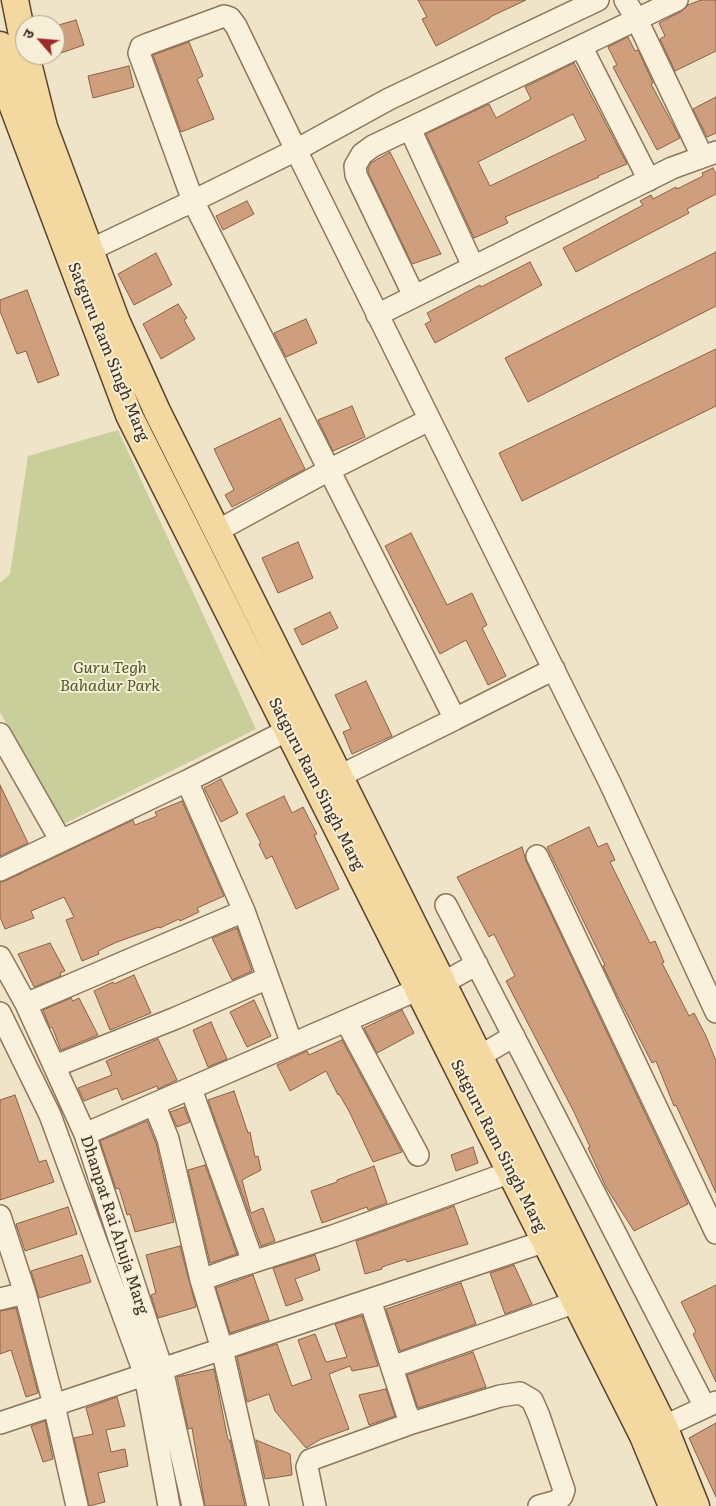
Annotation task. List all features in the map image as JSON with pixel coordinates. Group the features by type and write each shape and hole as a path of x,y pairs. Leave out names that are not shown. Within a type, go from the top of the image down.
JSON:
{"main road":[{"path":"15,0 18,15"},
{"name":"Satguru Ram Singh Marg","path":"0,45 6,107 79,253 116,320 157,411 340,776 511,1172 576,1302 654,1431 696,1506"},
{"name":"Satguru Ram Singh Marg","path":"29,65 79,253 130,415 288,730 431,986 480,1056 654,1431 672,1506"}],"street":[{"path":"79,253 193,201 296,150 389,99 598,0"},
{"path":"378,315 649,180 709,154 625,0"},
{"path":"414,296 356,175 356,166 362,154 373,146 677,0"},
{"path":"455,719 193,201 140,59 141,47 224,16 230,18 236,26 610,783 716,1012"},
{"path":"582,46 649,180"},
{"path":"6,107 40,109"},
{"path":"410,129 474,266"},
{"path":"217,531 329,470 429,420"},
{"path":"340,776 554,669"},
{"path":"0,870 187,781 288,730"},
{"path":"0,734 61,841"},
{"path":"187,781 244,911 292,1044"},
{"path":"537,856 716,1233"},
{"path":"446,905 710,1404 654,1431"},
{"path":"26,1004 244,911"},
{"name":"Dhanpat Rai Ahuja Marg","path":"0,957 26,1004 85,1134 193,1506"},
{"path":"85,1134 431,986 477,964"},
{"path":"55,1066 176,1018 268,978"},
{"name":"Dhanpat Rai Ahuja Marg","path":"0,1013 50,1115 154,1372 169,1506"},
{"path":"346,1021 418,1155"},
{"path":"480,1056 514,1036"},
{"path":"191,1088 253,1262"},
{"path":"154,1104 168,1140 201,1280 222,1349 258,1506"},
{"path":"201,1280 511,1172"},
{"path":"0,1216 25,1293 54,1405 76,1506"},
{"path":"0,1423 546,1241"},
{"path":"0,1299 25,1293"},
{"path":"370,1300 412,1423"},
{"path":"392,1367 576,1302"},
{"path":"315,1506 307,1467 310,1460 412,1423 500,1396 520,1393 532,1400 540,1416 564,1490 562,1496 557,1501 539,1506"}],"green space":[{"name":"Guru Tegh Bahadur Park","path":"118,430 256,729 62,825 0,712 0,583 10,574 28,456"}],"building":[{"path":"418,0 526,0 436,46 422,19 427,17"},
{"path":"701,0 716,0 716,51 675,71 660,39 665,36 659,23 682,11 688,5"},
{"path":"76,20 84,45 65,52 65,23"},
{"path":"628,37 635,51 638,50 653,83 651,84 680,138 657,150 613,67 617,65 608,47"},
{"path":"189,42 203,76 197,79 214,119 181,132 153,55"},
{"path":"574,63 627,164 505,217 508,223 474,238 426,134 489,104 496,118 531,99 525,87","holes":["573,114 586,140 490,186 478,162"]},
{"path":"129,66 134,87 93,98 88,76"},
{"path":"716,97 716,133 707,137 693,109"},
{"path":"390,152 441,254 412,264 368,172 371,163"},
{"path":"713,168 716,174 716,194 687,209 689,213 576,272 563,248 643,205 640,201 651,195 653,199 676,187 677,189 703,176 702,173"},
{"path":"247,201 254,214 223,230 216,216"},
{"path":"716,252 716,306 528,402 505,358"},
{"path":"156,253 172,285 134,305 118,274"},
{"path":"530,262 542,285 435,343 425,324 431,321 427,313 480,285 481,287"},
{"path":"27,290 59,375 38,383 26,351 17,354 0,311 0,300"},
{"path":"178,304 187,318 184,320 195,339 161,359 143,324"},
{"path":"306,319 317,343 286,357 274,333"},
{"path":"716,349 716,406 522,501 499,453"},
{"path":"352,406 365,437 333,451 318,420"},
{"path":"280,418 305,469 232,507 225,495 234,490 214,449"},
{"path":"411,533 447,605 472,593 487,625 482,628 506,676 488,685 466,640 440,654 385,546"},
{"path":"298,542 313,578 278,593 262,558"},
{"path":"330,612 338,628 302,645 294,629"},
{"path":"366,681 392,736 352,754 343,732 351,729 335,695"},
{"path":"221,779 238,813 221,822 204,788"},
{"path":"0,785 28,843 0,856"},
{"path":"284,796 292,813 303,807 317,834 314,835 339,889 296,909 272,856 266,859 259,844 261,843 246,814"},
{"path":"182,801 224,896 197,908 199,912 180,921 179,919 160,928 117,942 98,951 99,954 82,961 66,920 74,917 64,897 31,911 34,918 5,929 0,917 0,882 133,820 135,825 157,816 155,812"},
{"path":"589,827 598,847 607,843 615,860 610,862 650,943 655,941 664,962 662,963 689,1016 694,1013 716,1061 716,1193 676,1105 674,1106 656,1061 652,1063 616,993 603,966 605,965 547,847"},
{"path":"522,847 526,861 688,1204 634,1231 606,1187 574,1112 506,981 515,976 494,934 489,937 457,877"},
{"path":"237,928 252,971 232,980 212,938"},
{"path":"50,943 65,971 60,973 61,976 34,987 18,954"},
{"path":"134,975 151,1013 110,1030 94,991"},
{"path":"71,998 73,1001 79,998 98,1035 61,1050 43,1010"},
{"path":"254,1000 271,1036 247,1047 230,1012"},
{"path":"402,1010 414,1033 377,1053 364,1028"},
{"path":"211,1022 227,1059 208,1067 193,1030"},
{"path":"158,1039 177,1080 158,1089 157,1086 122,1100 117,1088 84,1101 78,1088 112,1075 106,1061"},
{"path":"342,1040 402,1152 373,1162 349,1111 338,1095 326,1071 290,1091 277,1065 307,1051 309,1055"},
{"path":"234,1091 248,1133 250,1132 255,1157 258,1156 261,1170 242,1180 251,1213 263,1208 275,1241 261,1246 208,1100"},
{"path":"15,1095 39,1162 46,1160 54,1182 0,1200 0,1100"},
{"path":"184,1107 190,1122 177,1127 170,1112"},
{"path":"147,1121 156,1143 174,1222 135,1232 130,1214 127,1215 119,1188 116,1189 100,1141"},
{"path":"473,1147 478,1163 456,1171 451,1155"},
{"path":"205,1165 237,1254 210,1263 188,1170"},
{"path":"374,1166 387,1203 368,1210 367,1207 322,1223 311,1191"},
{"path":"454,1206 468,1244 407,1262 406,1259 365,1274 356,1241"},
{"path":"68,1207 77,1234 25,1251 16,1224"},
{"path":"180,1246 196,1307 158,1318 151,1295 156,1293 146,1255"},
{"path":"82,1255 91,1282 39,1298 31,1271"},
{"path":"315,1255 320,1270 295,1279 303,1300 286,1306 273,1268"},
{"path":"514,1265 532,1304 505,1314 490,1273"},
{"path":"253,1275 269,1320 230,1333 216,1288"},
{"path":"461,1283 476,1324 400,1351 386,1309"},
{"path":"716,1285 716,1382 693,1334 696,1332 681,1302"},
{"path":"16,1308 38,1393 26,1397 11,1350 0,1354 0,1311"},
{"path":"362,1316 378,1366 352,1371 350,1366 329,1374 349,1429 321,1439 306,1448 275,1411 269,1394 247,1402 237,1357 277,1344 292,1386 312,1379 298,1340 315,1334 326,1362 347,1357 335,1324"},
{"path":"473,1352 486,1387 418,1408 407,1375"},
{"path":"214,1369 228,1440 230,1440 245,1506 205,1506 192,1428 188,1429 177,1377"},
{"path":"386,1389 395,1416 369,1425 359,1395"},
{"path":"117,1397 125,1426 106,1430 111,1452 125,1449 128,1466 98,1473 105,1502 89,1506 74,1438 93,1434 86,1408"},
{"path":"45,1421 53,1459 43,1462 31,1426"},
{"path":"716,1423 716,1497 689,1438"},
{"path":"256,1440 290,1454 292,1475 265,1479"}]}
